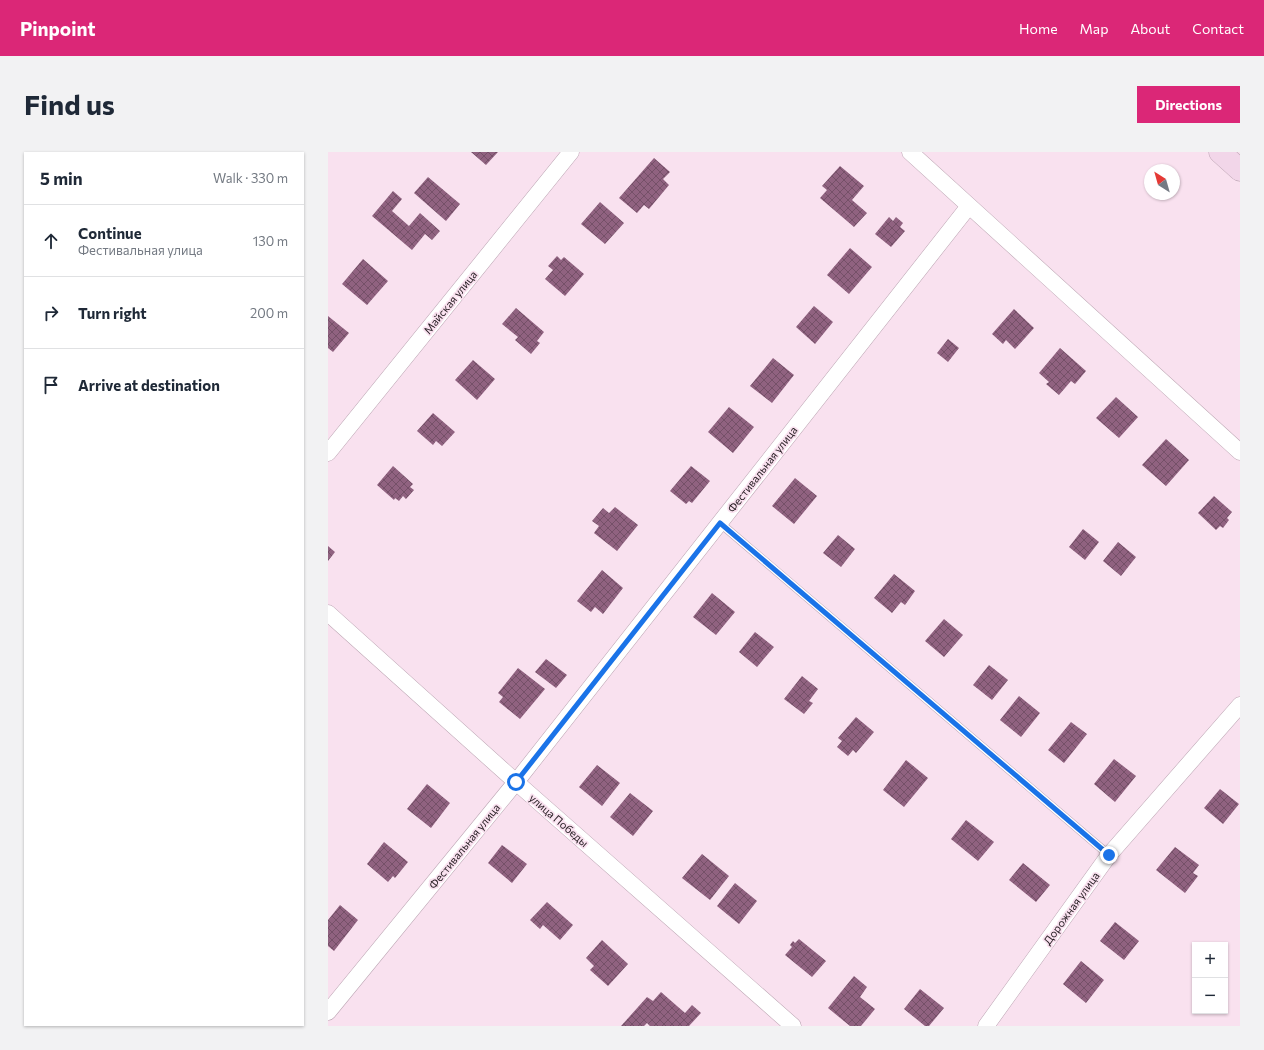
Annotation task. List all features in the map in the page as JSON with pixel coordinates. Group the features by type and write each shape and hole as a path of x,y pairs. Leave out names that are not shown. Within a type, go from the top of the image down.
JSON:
{"main road":[{"path":"1220,152 1240,170"}],"street":[{"name":"Майская улица","path":"328,453 572,152"},
{"path":"910,152 1240,452"},
{"name":"Фестивальная улица","path":"328,1012 516,782 969,206"},
{"name":"улица Победы","path":"328,612 516,782 793,1026"},
{"name":"Дорожная улица","path":"986,1026 1109,855 1240,704"}],"lane":[{"path":"720,523 1109,855"}],"building":[{"path":"471,152 498,152 486,165"},
{"path":"654,158 670,172 663,179 669,185 649,209 644,205 637,213 619,198"},
{"path":"840,166 864,186 852,200 867,213 854,227 820,198 827,190 822,186"},
{"path":"428,177 460,204 446,221 414,193"},
{"path":"393,191 402,199 392,211 409,226 420,213 440,231 432,240 425,234 412,250 372,216"},
{"path":"600,202 624,223 605,244 581,224"},
{"path":"889,217 893,221 896,217 903,223 900,227 905,231 891,247 875,234"},
{"path":"850,248 872,267 849,294 827,275"},
{"path":"557,256 561,260 564,257 584,274 565,296 545,279 553,270 548,266"},
{"path":"363,259 388,281 367,305 342,284"},
{"path":"814,306 833,322 815,344 796,327"},
{"path":"516,308 544,332 537,341 540,343 531,354 515,340 518,337 502,324"},
{"path":"1014,309 1034,328 1015,349 1006,340 1003,344 992,334"},
{"path":"328,316 349,333 333,352 328,348"},
{"path":"948,339 959,348 948,362 937,353"},
{"path":"1060,348 1086,371 1075,384 1071,381 1059,395 1046,384 1049,382 1039,373"},
{"path":"773,358 794,375 772,403 750,386"},
{"path":"473,360 495,379 477,400 455,380"},
{"path":"1116,397 1138,417 1119,438 1096,418"},
{"path":"729,407 754,427 733,453 708,432"},
{"path":"433,413 455,432 442,446 436,441 433,445 417,431"},
{"path":"1166,439 1189,460 1166,486 1142,465"},
{"path":"393,466 413,484 410,487 414,490 406,499 403,496 399,501 395,498 394,500 377,485"},
{"path":"691,466 710,481 692,503 689,501 686,504 670,491"},
{"path":"795,478 817,496 794,524 772,506"},
{"path":"1214,496 1232,512 1227,518 1229,520 1223,528 1220,526 1216,530 1198,513"},
{"path":"615,507 638,525 617,551 594,533 599,526 592,521 603,508 609,513"},
{"path":"1083,529 1099,542 1085,560 1069,547"},
{"path":"838,535 855,549 841,567 823,553"},
{"path":"1118,542 1136,557 1121,576 1103,561"},
{"path":"328,546 335,552 328,561"},
{"path":"602,570 623,588 603,614 595,607 591,612 577,601"},
{"path":"894,574 915,591 905,605 901,602 892,613 874,598"},
{"path":"712,593 735,612 716,635 693,617"},
{"path":"944,619 963,635 944,657 925,641"},
{"path":"755,632 774,647 757,667 739,652"},
{"path":"546,659 567,675 556,688 535,672"},
{"path":"989,665 1008,680 992,700 973,685"},
{"path":"518,668 545,689 520,719 499,702 503,697 498,693"},
{"path":"802,676 818,689 809,701 813,703 804,714 784,699"},
{"path":"1019,696 1040,713 1021,737 1000,720"},
{"path":"856,717 874,732 856,753 853,750 848,756 837,747 842,741 838,738"},
{"path":"1071,722 1087,734 1064,763 1048,750"},
{"path":"1114,759 1136,776 1115,802 1094,784"},
{"path":"906,760 928,778 904,807 883,790"},
{"path":"597,765 620,783 602,806 579,787"},
{"path":"427,784 450,803 431,828 407,809"},
{"path":"1220,789 1239,804 1223,824 1204,808"},
{"path":"630,793 653,811 633,836 610,817"},
{"path":"966,820 994,842 978,861 951,839"},
{"path":"384,842 408,862 395,878 393,876 388,882 367,864"},
{"path":"502,845 527,864 512,883 488,863"},
{"path":"1175,847 1199,865 1193,873 1198,876 1185,893 1156,870"},
{"path":"702,854 729,876 710,900 682,878"},
{"path":"1023,863 1050,885 1036,902 1009,880"},
{"path":"735,883 757,901 739,924 717,906"},
{"path":"547,902 573,925 560,940 543,925 540,929 530,920"},
{"path":"340,905 358,920 334,951 328,946 328,920"},
{"path":"1115,922 1139,941 1124,960 1100,941"},
{"path":"799,939 826,961 812,977 785,955 792,947 790,945 793,941 795,943"},
{"path":"602,940 628,964 608,986 590,970 594,966 586,958"},
{"path":"1081,961 1104,980 1086,1003 1063,984"},
{"path":"854,976 867,987 860,997 875,1009 861,1026 850,1026 828,1008"},
{"path":"920,989 944,1008 929,1026 925,1026 904,1009"},
{"path":"661,992 685,1013 692,1005 701,1013 689,1026 650,1026 647,1023 644,1026 621,1026 647,997 653,1001"}],"route":[{"path":"516,782 720,523 1109,855"}]}
